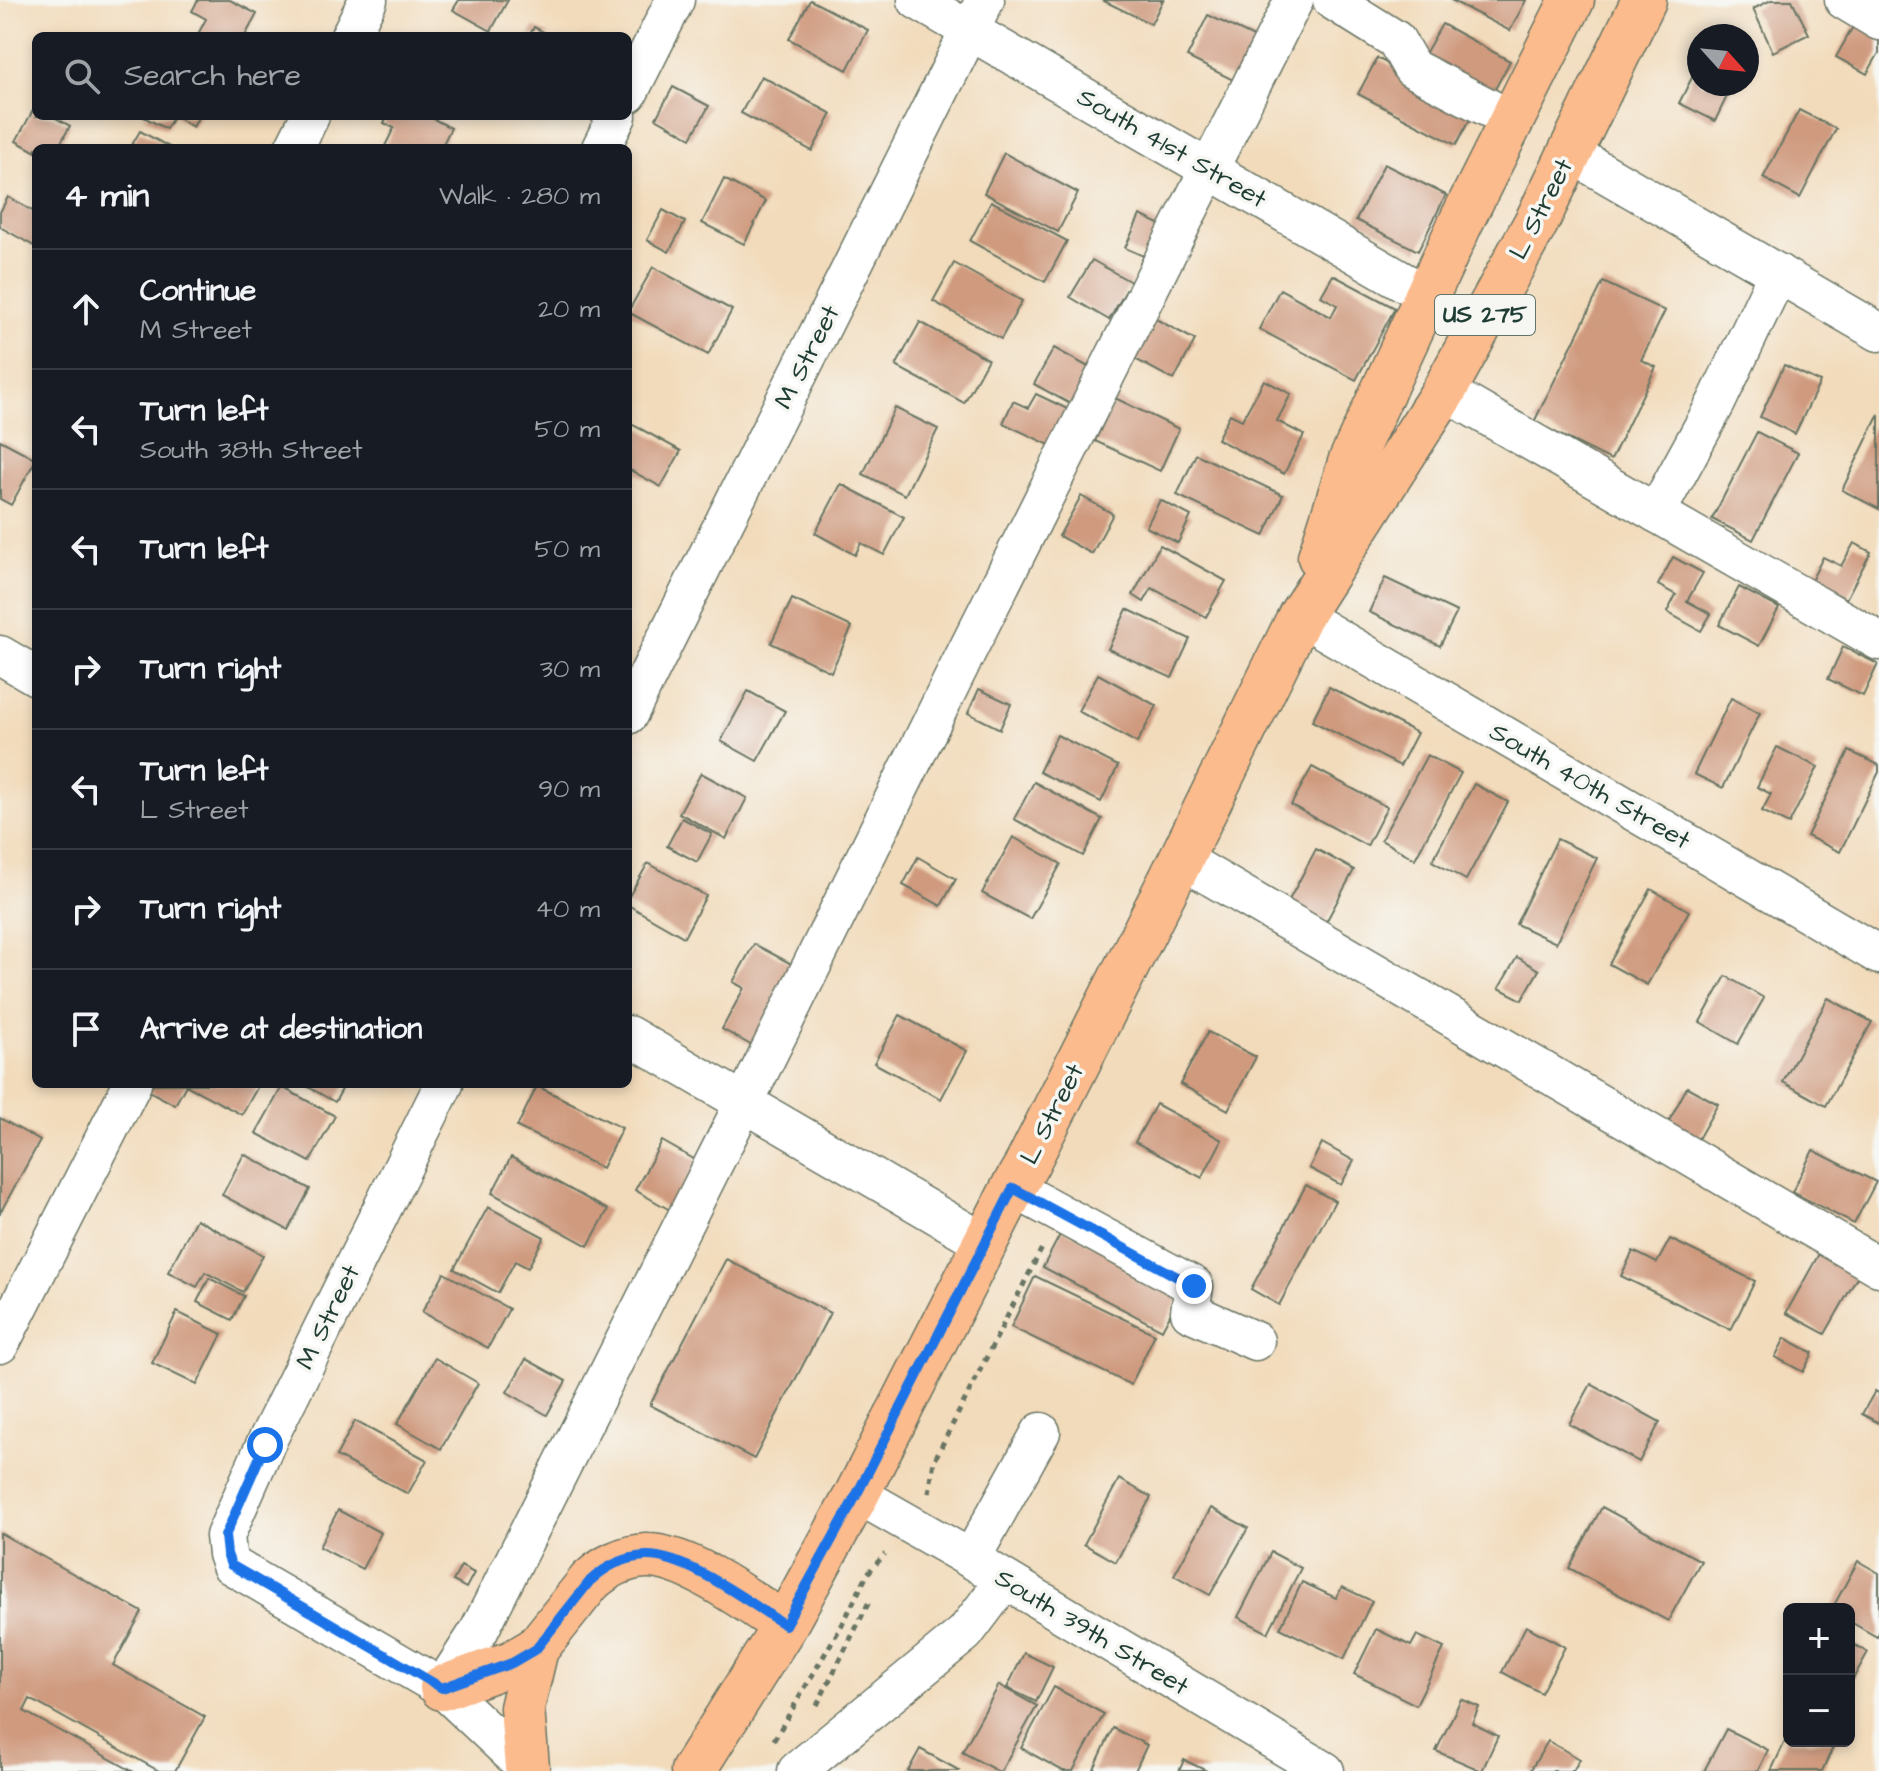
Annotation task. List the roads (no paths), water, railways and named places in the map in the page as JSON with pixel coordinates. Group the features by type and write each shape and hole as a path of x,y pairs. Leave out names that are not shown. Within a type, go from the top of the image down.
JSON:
{"main road":[{"name":"L Street","path":"1300,616 1351,460 1461,222 1572,0"},
{"name":"L Street","path":"693,1771 785,1625 857,1494 1181,859 1300,616 1444,391 1538,219 1644,0"},
{"path":"442,1688 512,1663 536,1649 599,1572 621,1561 645,1556 663,1558 700,1572 785,1625"},
{"path":"528,1769 522,1708 536,1649"}],"street":[{"path":"352,32 368,0"},
{"path":"632,86 675,0"},
{"name":"South 41st Street","path":"917,0 977,16 1210,170 1428,296"},
{"path":"528,1769 442,1688 479,1631 1294,0"},
{"path":"1332,0 1396,40 1412,68 1512,120"},
{"name":"M Street","path":"632,707 977,16"},
{"path":"296,144 308,120"},
{"path":"603,144 615,120"},
{"path":"1570,153 1879,332"},
{"path":"1656,513 1716,403 1778,273"},
{"path":"1444,391 1879,641"},
{"name":"South 40th Street","path":"1300,616 1879,955"},
{"path":"1181,859 1879,1267"},
{"path":"632,1037 985,1243"},
{"path":"0,1344 130,1088"},
{"name":"M Street","path":"442,1088 265,1445 225,1536 231,1565 442,1688"},
{"path":"1013,1188 1194,1286 1190,1312 1255,1341"},
{"path":"971,1559 1041,1432"},
{"name":"South 39th Street","path":"857,1494 1325,1771"},
{"path":"797,1771 965,1633 1005,1580"}]}
